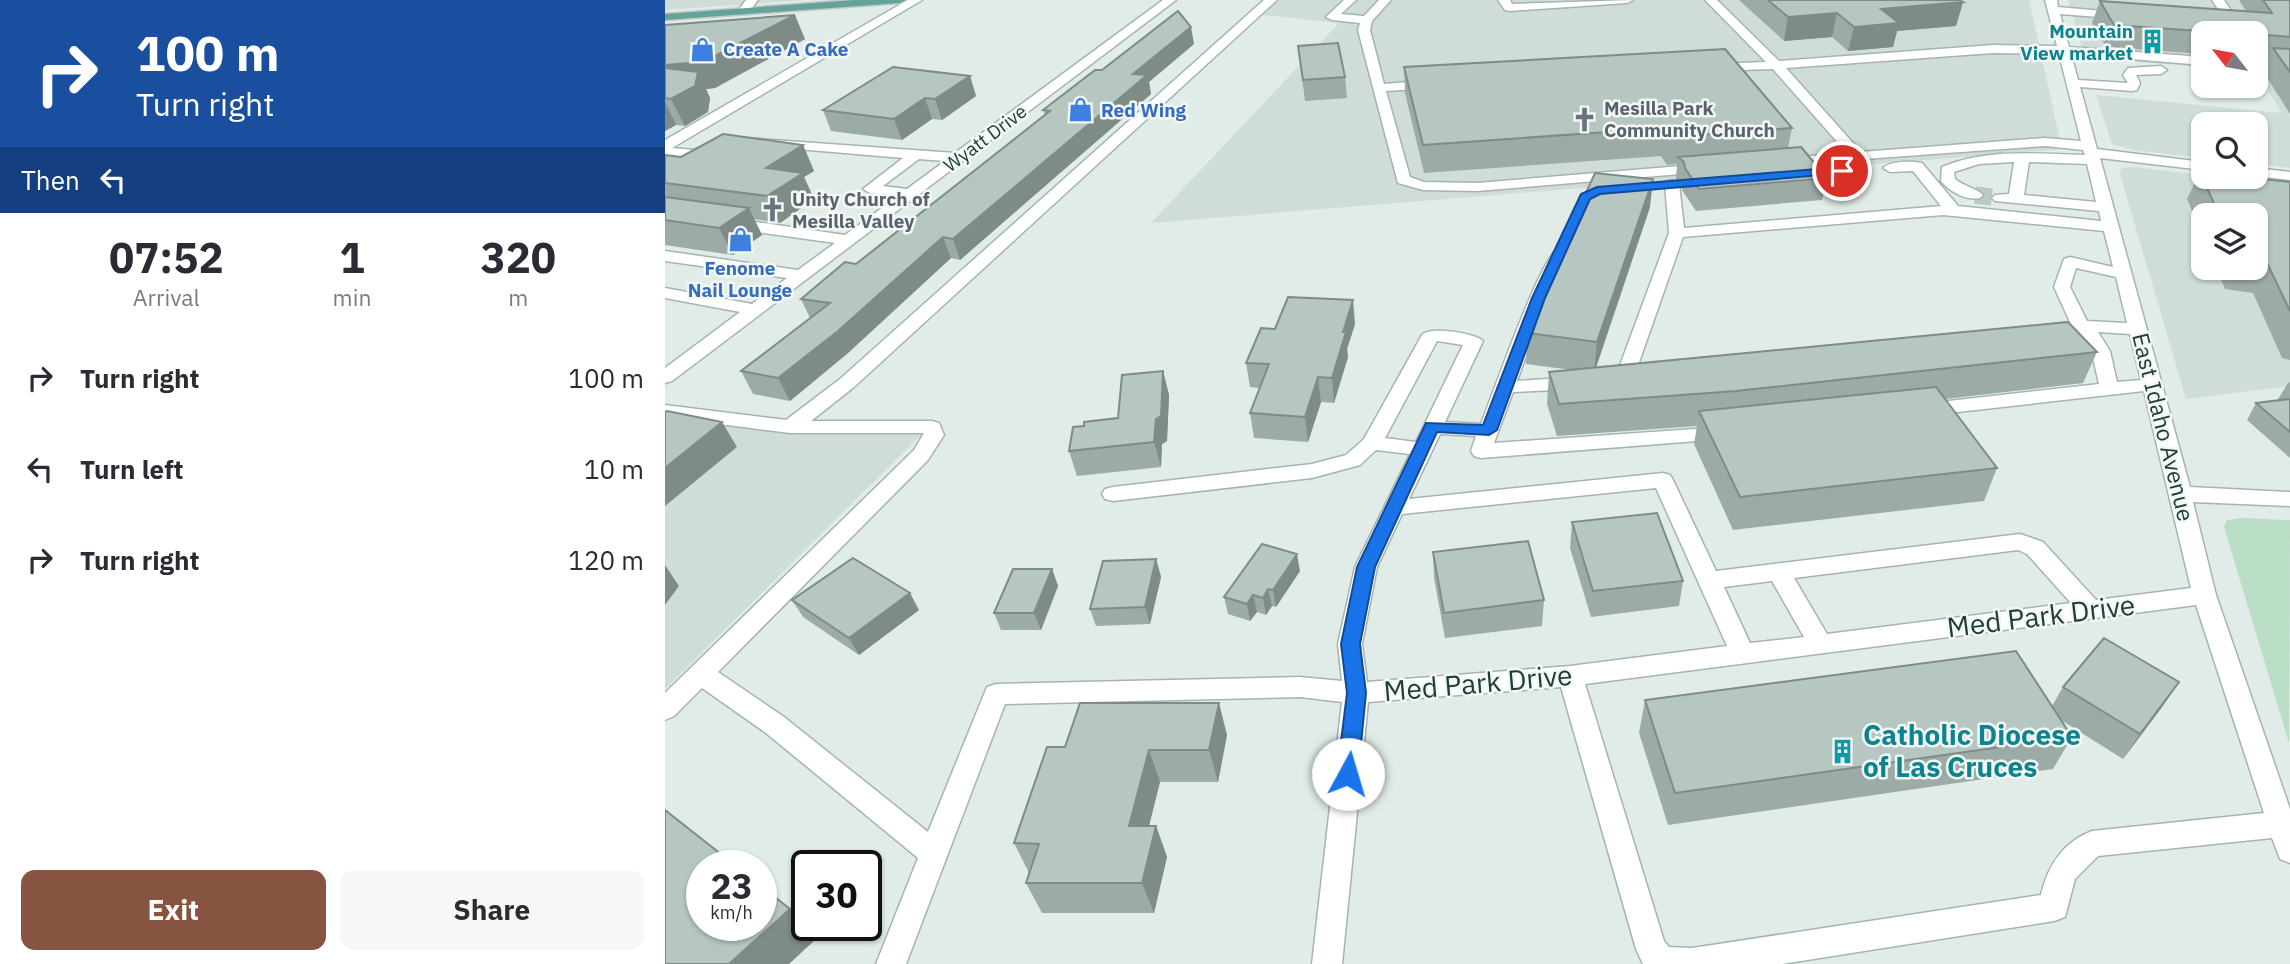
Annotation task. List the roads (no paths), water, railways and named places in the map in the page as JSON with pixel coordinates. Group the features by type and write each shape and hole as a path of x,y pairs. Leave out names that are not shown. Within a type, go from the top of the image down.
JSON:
{"main road":[{"path":"665,18 807,4 901,0"}],"street":[{"path":"743,12 752,0"},
{"path":"665,148 916,0"},
{"name":"Wyatt Drive","path":"665,377 1170,0"},
{"path":"790,427 847,383 1271,0"},
{"path":"1350,0 1332,17 1367,20"},
{"path":"1385,0 1367,20 1364,30 1403,180 1413,185 1477,187 1717,174 1672,184 1597,191"},
{"path":"1504,0 1509,8 1627,0"},
{"path":"1711,0 1790,79 1857,156"},
{"path":"2052,5 2137,17 2123,0"},
{"path":"2218,0 2228,15 2225,21"},
{"name":"East Idaho Avenue","path":"2052,5 2139,329 2204,594 2286,837"},
{"path":"1700,68 1856,61 1993,49 2064,50 2191,60"},
{"path":"2268,65 2290,66"},
{"path":"2073,83 2132,87 2134,83 2129,75 2133,71 2191,71"},
{"path":"2268,74 2290,75"},
{"path":"1378,88 1446,83"},
{"path":"665,148 696,155 733,140 959,158"},
{"path":"1954,211 1917,166 1778,169 1857,156 2045,142 2092,153 2191,165"},
{"path":"1975,195 1958,189 1948,181 1947,170 1960,163 2092,153"},
{"path":"910,194 870,189 917,154"},
{"path":"2022,159 2008,198 2106,207"},
{"path":"2268,173 2290,176"},
{"path":"1505,387 1603,380 1635,368 1677,233 1672,184"},
{"path":"1677,233 1954,211 2112,227"},
{"path":"717,221 849,240"},
{"path":"1568,235 1538,298 1481,451 1743,431"},
{"path":"665,256 801,275"},
{"path":"2109,388 2101,351 2095,339 2081,327 2062,287 2070,262 2124,274"},
{"path":"665,293 755,310"},
{"path":"2026,331 2081,327 2139,329"},
{"path":"1113,494 1312,471 1353,460 1372,443 1430,335 1474,341 1366,567 1350,644 1356,693 1327,964"},
{"path":"1906,412 2153,384"},
{"path":"665,411 790,427 932,427 934,435 921,455 665,709"},
{"path":"1432,427 1489,430"},
{"path":"1372,443 1421,449"},
{"path":"1393,508 1663,480 1742,654"},
{"path":"2181,494 2290,499"},
{"path":"1708,580 2020,542 2035,548 2090,609"},
{"path":"1778,571 1820,644"},
{"name":"Med Park Drive","path":"891,964 996,694 1300,687 1356,693 1570,676 2204,594"},
{"path":"700,673 775,725 933,853"},
{"path":"1570,676 1651,949 1661,962 1692,963 2055,907 2058,884 2069,859 2092,844 2286,837"}],"tunnel":[{"path":"1975,195 2000,198"}],"place":[{"name":"Mountain View market","path":"2153,42"},
{"name":"Create A Cake","path":"703,49"},
{"name":"Red Wing","path":"1081,110"},
{"name":"Mesilla Park Community Church","path":"1584,119"},
{"name":"Unity Church of Mesilla Valley","path":"772,210"},
{"name":"Fenome Nail Lounge","path":"740,240"},
{"name":"Catholic Diocese of Las Cruces","path":"1843,751"}]}
